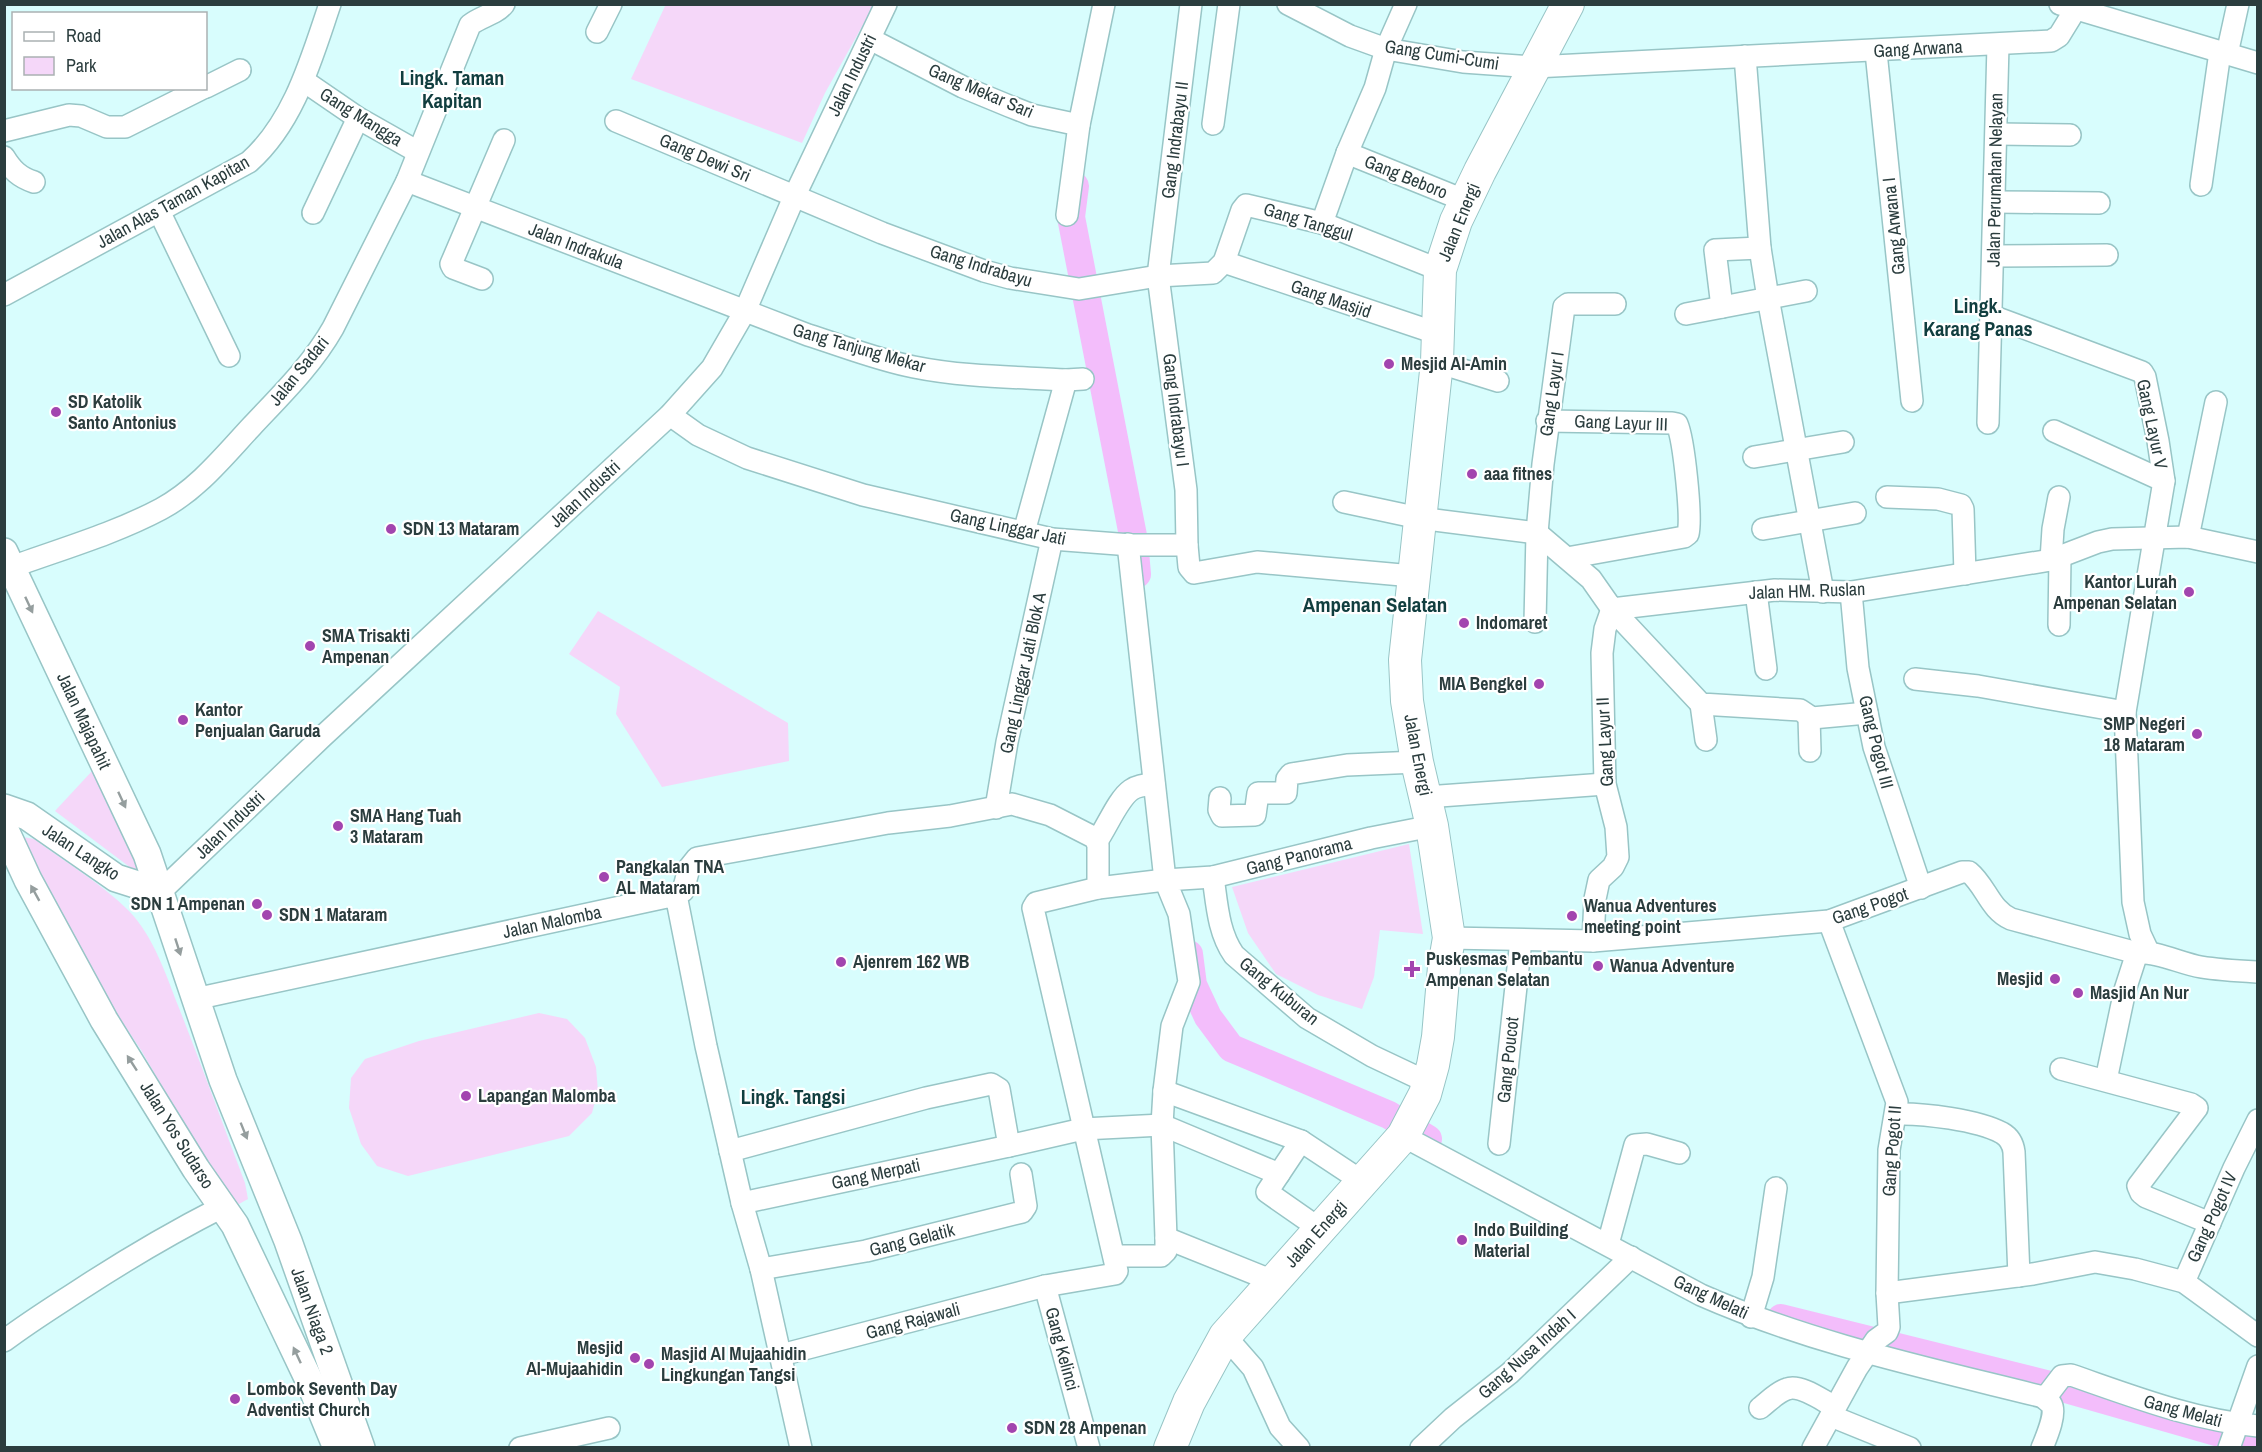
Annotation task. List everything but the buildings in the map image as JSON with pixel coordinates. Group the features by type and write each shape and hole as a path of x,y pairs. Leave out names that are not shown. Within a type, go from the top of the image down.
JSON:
{"highway":[{"name":"Jalan Energi","path":"1170,1448 1189,1402 1225,1336 1363,1182 1413,1115 1433,1065 1449,938 1429,811 1417,762 1407,701 1405,660 1438,348 1440,270 1456,221 1568,4"}],"main road":[{"name":"Jalan Majapahit","path":"8,560 147,854 160,892"},
{"name":"Jalan Langko","path":"4,807 27,816 116,878 160,892"},
{"name":"Jalan Yos Sudarso","path":"4,828 28,880 104,1020 228,1216 309,1380 337,1448"},
{"path":"160,892 223,1080 274,1206 228,1216"},
{"name":"Jalan Niaga 2","path":"274,1206 361,1448"}],"street":[{"name":"Jalan Alas Taman Kapitan","path":"4,295 249,162 263,150 304,81 330,4"},
{"name":"Jalan Sadari","path":"8,560 127,525 162,508 197,485 299,376 322,348 407,181 470,25 477,19 495,12 504,4"},
{"path":"597,32 611,4"},
{"name":"Jalan Industri","path":"160,892 322,737 670,415 712,368 745,311 795,195 886,4"},
{"path":"1067,215 1079,125 1104,4"},
{"name":"Gang Indrabayu II","path":"1158,276 1191,4"},
{"path":"1213,124 1229,4"},
{"name":"Gang Cumi-Cumi","path":"1288,4 1350,36 1386,49 1463,62 1534,67"},
{"path":"1322,224 1347,153 1375,88 1386,49 1406,4"},
{"path":"2201,185 2224,53 2238,4"},
{"path":"2068,7 2258,63"},
{"name":"Gang Arwana","path":"1534,67 1876,52 2055,40 2068,7"},
{"name":"Gang Mekar Sari","path":"870,39 963,87 1009,106 1032,115 1079,125"},
{"name":"Jalan Perumahan Nelayan","path":"1988,423 1998,45"},
{"name":"Gang Arwana I","path":"1876,52 1912,401"},
{"path":"1745,56 1760,248 1823,592"},
{"path":"207,86 240,70"},
{"name":"Gang Mangga","path":"304,81 358,118 418,152"},
{"path":"4,131 69,115 81,116 107,127 125,127 199,90"},
{"path":"313,213 358,118"},
{"name":"Gang Dewi Sri","path":"616,121 795,195"},
{"path":"1997,134 2070,135"},
{"path":"482,279 453,267 451,264 504,140"},
{"name":"Gang Beboro","path":"1347,153 1466,201"},
{"path":"4,157 19,175 34,182"},
{"name":"Jalan Indrakula","path":"407,181 745,311"},
{"name":"Gang Indrabayu","path":"795,195 882,233 984,271 1020,280 1079,289 1106,283 1218,268"},
{"path":"1995,202 2099,202"},
{"name":"Gang Tanggul","path":"1218,268 1246,205 1322,224 1440,270"},
{"path":"159,211 229,356"},
{"path":"1722,307 1715,250 1760,248"},
{"path":"1994,256 2107,255"},
{"name":"Gang Masjid","path":"1218,268 1438,348 1498,381"},
{"name":"Gang Indrabayu I","path":"1158,276 1186,490 1187,545"},
{"path":"1686,314 1806,291"},
{"name":"Gang Layur I","path":"1535,622 1537,534 1547,421 1564,307 1568,304 1615,304"},
{"name":"Gang Tanjung Mekar","path":"745,311 841,346 914,367 952,372 1074,379 1024,532"},
{"name":"Gang Layur V","path":"1992,316 2144,374 2164,481 2125,712 2133,902 2142,952"},
{"path":"2188,537 2216,402"},
{"name":"Gang Linggar Jati","path":"670,415 698,435 747,458 863,495 1052,539 1133,545 1187,545"},
{"name":"Gang Layur III","path":"1547,421 1672,423 1677,424 1683,448 1688,534 1684,537 1567,558"},
{"path":"2054,431 2164,481"},
{"path":"1754,457 1843,442"},
{"path":"1887,497 1938,499 1961,505 1965,574"},
{"path":"2059,497 2053,529 2059,625"},
{"path":"1344,502 1419,518 1537,534 1591,579 1612,609 1701,704 1706,740"},
{"path":"1763,529 1855,513"},
{"name":"Jalan HM. Ruslan","path":"1612,609 1775,590 1851,592 2055,558 2112,538 2188,537 2258,552"},
{"name":"Gang Linggar Jati Blok A","path":"996,808 1007,742 1052,539"},
{"path":"1083,1129 1115,1256 1161,1256 1166,1251 1162,1125 1164,1091 1172,1026 1189,982 1179,914 1154,784 1133,545"},
{"path":"1187,545 1189,567 1191,571 1198,573 1257,562 1413,576"},
{"path":"1756,592 1766,669"},
{"name":"Gang Pogot III","path":"1851,592 1858,668 1874,747 1921,888"},
{"name":"Gang Layur II","path":"1593,941 1595,899 1599,880 1613,867 1618,858 1616,827 1605,784 1602,653 1605,629 1612,609"},
{"path":"1915,679 2036,695 2125,712"},
{"path":"1701,704 1806,712 1809,717 1810,751"},
{"path":"1809,717 1867,712"},
{"path":"1220,798 1219,810 1222,816 1255,815 1258,792 1286,793 1287,779 1291,774 1347,765 1417,762"},
{"path":"1098,888 1097,841 1131,790 1141,785 1154,784"},
{"name":"Gang Panorama","path":"1083,1129 1033,908 1036,903 1098,888 1172,879 1213,877 1371,838 1429,811 1605,784"},
{"path":"801,1448 781,1355 730,1150 676,895 683,891 689,868 697,858 1012,804 1050,815 1097,841"},
{"name":"Gang Pogot","path":"1449,938 1593,941 1829,921 1962,872 1970,872 1997,910 2004,916 2061,934 2203,968 2258,972"},
{"name":"Gang Kuburan","path":"1213,877 1220,926 1227,945 1234,955 1307,1018 1372,1056 1413,1115"},
{"name":"Jalan Malomba","path":"195,999 676,895"},
{"name":"Gang Pogot II","path":"1829,921 1897,1102 1888,1150 1888,1327 1887,1332 1870,1348"},
{"name":"Gang Poucot","path":"1499,1144 1521,940"},
{"path":"2106,1080 2125,990 2142,952"},
{"path":"2061,1069 2106,1080 2197,1108 2138,1186 2146,1197 2210,1223"},
{"path":"730,1150 926,1098 991,1084 999,1089 1009,1146"},
{"path":"1164,1091 1302,1141 1363,1182"},
{"path":"1896,1114 1914,1113 1976,1124 2002,1133 2008,1138 2014,1152 2019,1276"},
{"name":"Gang Melati","path":"1413,1115 1631,1257 1701,1295 1753,1308 1870,1348 2050,1390 2062,1376 2071,1375 2156,1404 2224,1423 2238,1435"},
{"path":"1162,1125 1279,1174"},
{"name":"Gang Merpati","path":"742,1203 1083,1129 1162,1125"},
{"name":"Gang Pogot IV","path":"2184,1282 2255,1132"},
{"path":"1302,1141 1268,1194 1320,1229"},
{"path":"1608,1242 1635,1145 1647,1143 1679,1153"},
{"name":"Gang Gelatik","path":"760,1269 866,1251 1022,1212 1026,1206 1021,1174"},
{"path":"1753,1308 1763,1277 1776,1188"},
{"path":"4,1341 22,1327 169,1234 228,1216"},
{"path":"1166,1238 1273,1281"},
{"name":"Gang Rajawali","path":"781,1355 1045,1286 1115,1274 1118,1268 1115,1256"},
{"name":"Gang Nusa Indah I","path":"1421,1448 1453,1418 1510,1373 1631,1257"},
{"path":"1887,1293 2019,1276 2096,1262 2135,1269 2184,1282 2258,1336"},
{"name":"Gang Kelinci","path":"1045,1286 1089,1448"},
{"path":"1225,1336 1253,1368 1280,1428 1295,1446"},
{"path":"1813,1448 1870,1348"},
{"path":"2238,1435 2258,1366"},
{"path":"1760,1408 1785,1389 1800,1389 1833,1412 1910,1448"},
{"path":"2042,1448 2053,1410 2050,1403 2050,1390"},
{"path":"520,1448 609,1428"}],"green space":[{"path":"666,4 874,5 825,93 802,143 631,79"},
{"path":"598,611 788,723 789,761 662,787 616,714 620,687 569,654"},
{"path":"93,770 143,877 55,811"},
{"path":"23,837 34,839 107,891 129,911 146,932 188,1030 245,1183 248,1199 239,1204 235,1203 195,1144 141,1050 98,986 20,840"},
{"path":"1409,844 1423,934 1380,930 1374,977 1362,1009 1318,995 1276,974 1248,933 1232,887"},
{"path":"539,1013 567,1019 585,1038 596,1067 598,1091 592,1113 569,1136 408,1176 377,1166 361,1144 349,1108 351,1078 365,1059 419,1041"}],"waterway":[{"path":"1075,186 1071,217 1134,541 1137,574"},
{"path":"1189,954 1193,985 1208,1017 1231,1048 1389,1115 1428,1139"},
{"path":"1781,1318 2066,1389 2258,1444"}],"place":[{"name":"Mesjid Al-Amin","path":"1389,364"},
{"name":"SD Katolik Santo Antonius","path":"56,412"},
{"name":"aaa fitnes","path":"1472,474"},
{"name":"SDN 13 Mataram","path":"391,529"},
{"name":"Kantor Lurah Ampenan Selatan","path":"2189,592"},
{"name":"Indomaret","path":"1464,623"},
{"name":"SMA Trisakti Ampenan","path":"310,646"},
{"name":"MIA Bengkel","path":"1539,684"},
{"name":"Kantor Penjualan Garuda","path":"183,720"},
{"name":"SMP Negeri 18 Mataram","path":"2197,734"},
{"name":"SMA Hang Tuah 3 Mataram","path":"338,826"},
{"name":"Pangkalan TNA AL Mataram","path":"604,877"},
{"name":"SDN 1 Ampenan","path":"257,904"},
{"name":"SDN 1 Mataram","path":"267,915"},
{"name":"Wanua Adventures meeting point","path":"1572,916"},
{"name":"Ajenrem 162 WB","path":"841,962"},
{"name":"Wanua Adventure","path":"1598,966"},
{"name":"Puskesmas Pembantu Ampenan Selatan","path":"1412,969"},
{"name":"Mesjid","path":"2055,979"},
{"name":"Masjid An Nur","path":"2078,993"},
{"name":"Lapangan Malomba","path":"466,1096"},
{"name":"Indo Building Material","path":"1462,1240"},
{"name":"Mesjid Al-Mujaahidin","path":"635,1358"},
{"name":"Masjid Al Mujaahidin Lingkungan Tangsi","path":"649,1364"},
{"name":"Lombok Seventh Day Adventist Church","path":"235,1399"},
{"name":"SDN 28 Ampenan","path":"1012,1428"}],"district":[{"name":"Lingk. Taman Kapitan","path":"452,90"},
{"name":"Lingk. Karang Panas","path":"1978,318"},
{"name":"Ampenan Selatan","path":"1375,605"},
{"name":"Lingk. Tangsi","path":"793,1097"}]}
